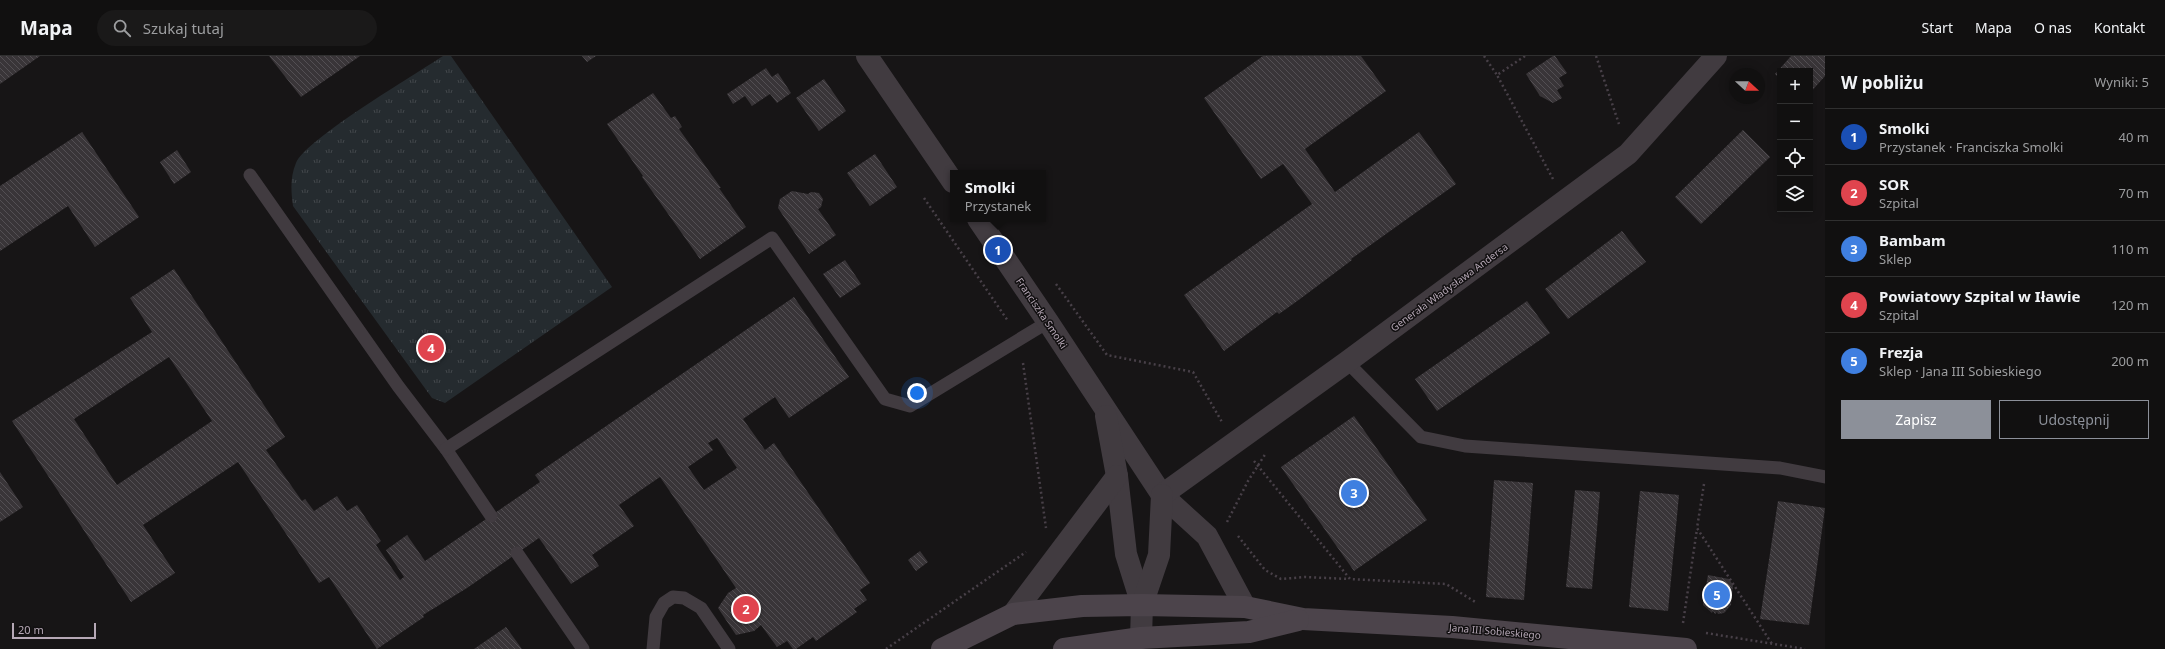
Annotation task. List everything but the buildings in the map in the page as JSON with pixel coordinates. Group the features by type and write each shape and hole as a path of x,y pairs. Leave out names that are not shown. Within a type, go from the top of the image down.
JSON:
{"street":[{"path":"867,56 950,178"},
{"name":"Generała Władysława Andersa","path":"1162,495 1347,362 1628,154 1716,56"},
{"name":"Franciszka Smolki","path":"980,222 1162,495 1207,536 1245,607"},
{"name":"Franciszka Smolki","path":"1105,408 1117,476 1126,554 1142,605"},
{"path":"1013,614 1117,476"},
{"name":"Franciszka Smolki","path":"1141,638 1142,605 1159,555 1162,495"},
{"path":"942,649 1013,614 1082,606 1142,605"},
{"name":"Jana III Sobieskiego","path":"1142,605 1245,607 1304,619 1684,639"},
{"name":"Jana III Sobieskiego","path":"1141,638 1249,632 1304,619"},
{"path":"1064,649 1141,638"}],"lane":[{"path":"250,176 398,386 446,449 491,516"},
{"path":"446,449 772,238 885,399 898,403 910,406 1048,322"},
{"path":"1347,362 1421,437 1464,446 1780,468 1825,477"},
{"path":"517,553 583,649"},
{"path":"653,649 656,617 664,604 673,597 684,598 701,608 729,649"}],"path":[{"path":"1484,56 1497,75 1557,185"},
{"path":"1497,75 1525,56"},
{"path":"1596,56 1620,126"},
{"path":"1051,277 1107,355 1193,372 1234,444 1259,465 1350,579"},
{"path":"1232,528 1227,522 1248,481 1259,465"},
{"path":"1684,639 1704,479"},
{"path":"1698,528 1772,644"},
{"path":"1237,534 1265,570 1281,579 1305,577 1446,584 1480,604"},
{"path":"886,649 1028,551"},
{"path":"1705,633 1805,649"}],"green space":[{"path":"443,56 451,56 612,287 445,403 432,398 293,206 291,189 296,163 304,152 319,139 363,107"}],"place":[{"name":"Smolki","path":"998,250"},
{"name":"Powiatowy Szpital w Iławie","path":"431,348"},
{"name":"Bambam","path":"1354,493"},
{"name":"Frezja","path":"1717,595"},
{"name":"SOR","path":"746,609"}]}
